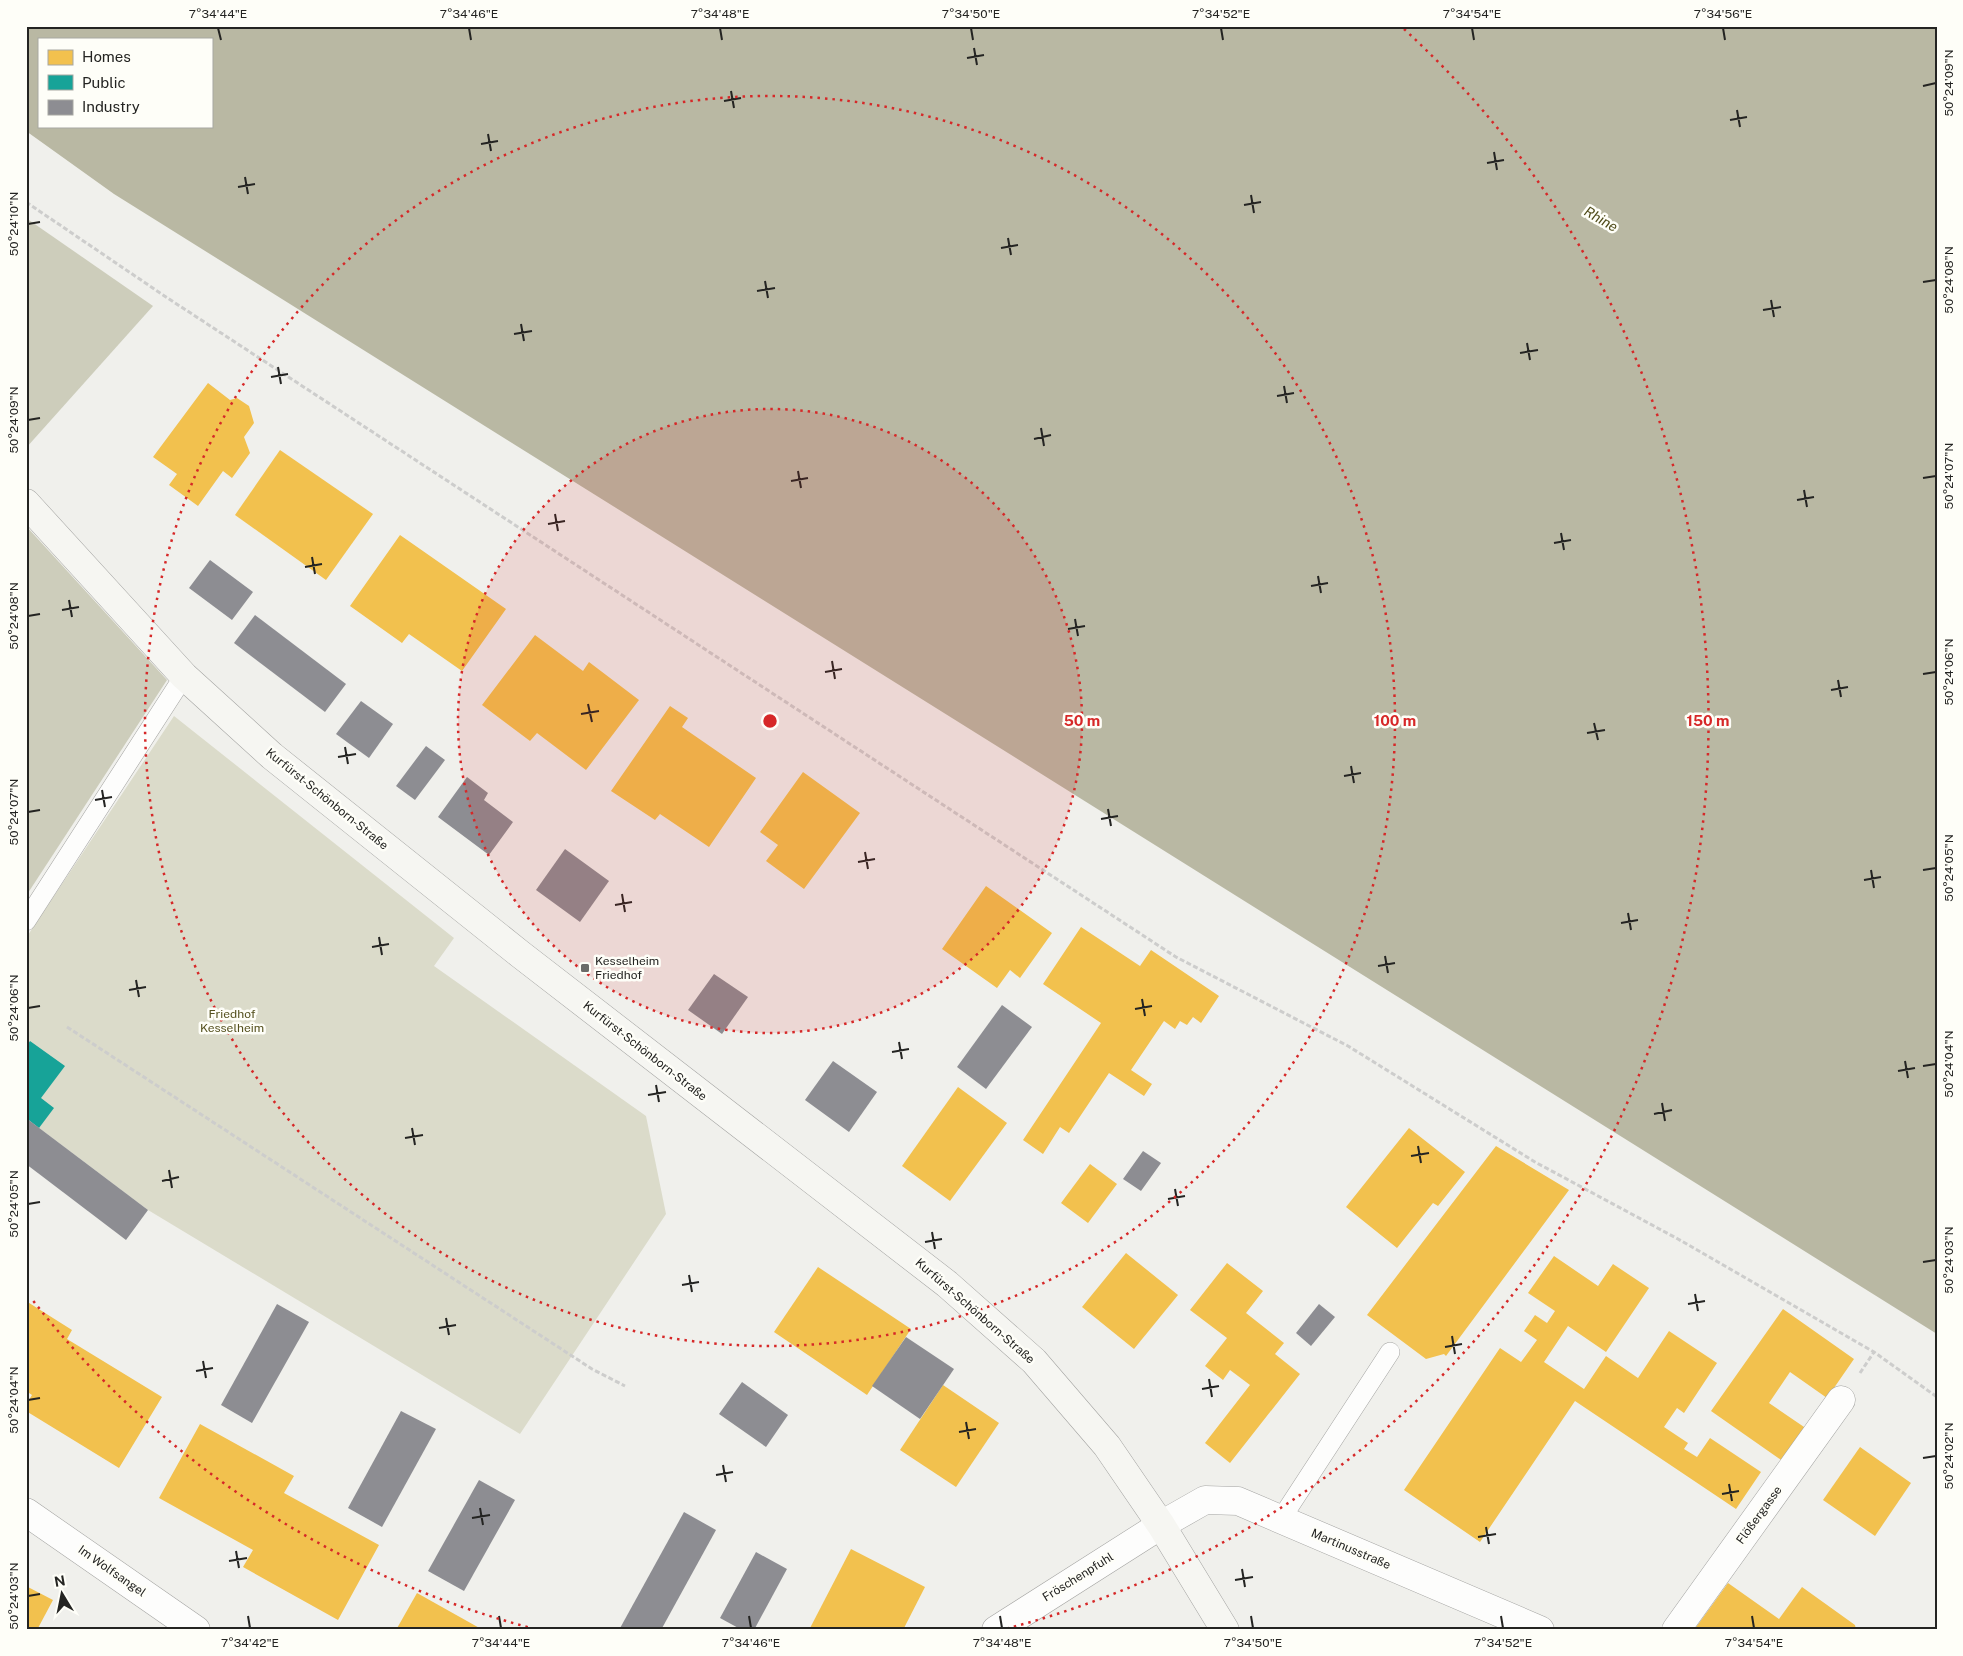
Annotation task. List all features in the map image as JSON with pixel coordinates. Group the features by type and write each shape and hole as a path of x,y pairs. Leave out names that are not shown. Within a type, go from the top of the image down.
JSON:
{"street":[{"name":"Kurfürst-Schönborn-Straße","path":"26,503 184,676 272,756 573,995 947,1284 1034,1361 1107,1446 1161,1525 1225,1630"},
{"name":"Flößergasse","path":"1676,1630 1841,1400"},
{"name":"Martinusstraße","path":"1161,1525 1205,1500 1238,1501 1540,1630"},
{"name":"Im Wolfsangel","path":"26,1512 196,1630"},
{"name":"Fröschenpfuhl","path":"996,1630 1161,1525"}],"lane":[{"path":"26,921 184,676"},
{"path":"1281,1519 1390,1352"}],"path":[{"path":"26,202 182,308 1176,956 1348,1046 1535,1162 1678,1239 1874,1352 1937,1398"},
{"path":"67,1027 576,1358 625,1386"}],"green space":[{"name":"Friedhof Kesselheim","path":"174,716 454,938 434,966 646,1116 666,1214 520,1434 148,1210 26,1118 26,938"}],"shaded area":[{"path":"26,218 153,306 26,448"},
{"path":"26,526 167,680 26,896"}],"water":[{"name":"Rhine","path":"26,26 1937,26 1937,1334 114,194 26,131"}],"building: Homes":[{"path":"208,383 230,400 237,398 249,406 254,423 244,437 250,453 232,478 223,471 198,506 169,485 177,474 153,457"},
{"path":"280,450 373,514 326,580 235,515"},
{"path":"400,535 506,609 462,671 409,634 402,643 350,606"},
{"path":"535,635 583,671 589,662 639,700 586,770 537,733 530,741 482,705"},
{"path":"670,706 688,718 682,727 756,778 709,847 660,814 655,820 611,791"},
{"path":"803,772 860,813 804,889 766,861 778,845 760,832"},
{"path":"986,886 1052,933 1020,978 1010,970 997,988 942,949"},
{"path":"1081,927 1140,966 1151,950 1219,996 1201,1023 1193,1017 1187,1025 1180,1021 1175,1029 1164,1021 1131,1070 1152,1084 1144,1096 1109,1073 1069,1133 1060,1127 1043,1154 1023,1140 1101,1023 1043,984"},
{"path":"958,1087 1007,1123 950,1201 902,1166"},
{"path":"1409,1128 1465,1172 1438,1206 1433,1203 1397,1248 1346,1207"},
{"path":"1496,1146 1569,1190 1446,1356 1444,1354 1426,1359 1367,1315"},
{"path":"1090,1164 1117,1184 1088,1223 1061,1203"},
{"path":"1126,1253 1178,1295 1134,1349 1082,1307"},
{"path":"1554,1256 1598,1286 1613,1264 1649,1288 1606,1352 1568,1326 1544,1362 1584,1389 1606,1356 1638,1378 1669,1331 1717,1363 1684,1413 1677,1408 1664,1427 1688,1443 1684,1449 1697,1457 1710,1438 1761,1472 1736,1509 1575,1401 1480,1542 1404,1490 1500,1348 1521,1362 1537,1340 1524,1331 1535,1315 1547,1323 1555,1311 1528,1293"},
{"path":"1227,1263 1263,1291 1246,1313 1284,1343 1275,1354 1300,1374 1230,1463 1205,1443 1250,1385 1230,1370 1223,1380 1205,1366 1227,1338 1190,1310"},
{"path":"818,1267 911,1329 867,1395 774,1332"},
{"path":"26,1301 72,1330 67,1339 162,1397 119,1468 26,1411 26,1405 32,1395 26,1391"},
{"path":"1783,1309 1854,1359 1827,1398 1790,1372 1769,1403 1807,1429 1784,1462 1711,1411"},
{"path":"943,1385 999,1423 956,1487 900,1450"},
{"path":"200,1424 294,1476 284,1493 379,1545 338,1620 243,1567 253,1550 159,1498"},
{"path":"1860,1447 1911,1483 1875,1536 1823,1500"},
{"path":"851,1549 925,1587 903,1630 809,1630"},
{"path":"1728,1583 1779,1619 1802,1587 1855,1625 1856,1630 1694,1630"},
{"path":"26,1586 53,1600 37,1630 26,1630"},
{"path":"417,1593 483,1630 396,1630"}],"building: Public":[{"path":"30,1041 65,1066 41,1098 54,1108 39,1128 26,1118 26,1047"}],"building: Industry":[{"path":"210,560 253,592 232,620 189,588"},
{"path":"255,615 346,684 325,712 234,643"},
{"path":"361,701 393,724 369,758 336,734"},
{"path":"426,746 445,760 415,800 396,786"},
{"path":"467,777 488,793 484,800 513,822 489,855 438,817"},
{"path":"565,849 609,881 580,922 536,890"},
{"path":"714,974 748,997 722,1034 688,1010"},
{"path":"1002,1005 1032,1027 986,1089 957,1067"},
{"path":"833,1061 877,1092 849,1132 805,1100"},
{"path":"26,1118 148,1210 126,1240 26,1164"},
{"path":"1143,1151 1161,1163 1141,1191 1123,1179"},
{"path":"277,1304 309,1322 252,1423 221,1405"},
{"path":"1319,1304 1335,1317 1311,1346 1296,1333"},
{"path":"906,1337 954,1369 920,1419 872,1386"},
{"path":"742,1382 788,1415 766,1447 719,1414"},
{"path":"401,1411 436,1429 382,1527 348,1508"},
{"path":"479,1480 515,1500 464,1591 428,1571"},
{"path":"684,1512 716,1530 661,1630 619,1630"},
{"path":"756,1552 787,1569 754,1630 742,1630 720,1618"}],"place":[{"name":"Kesselheim Friedhof","path":"585,968"}]}
